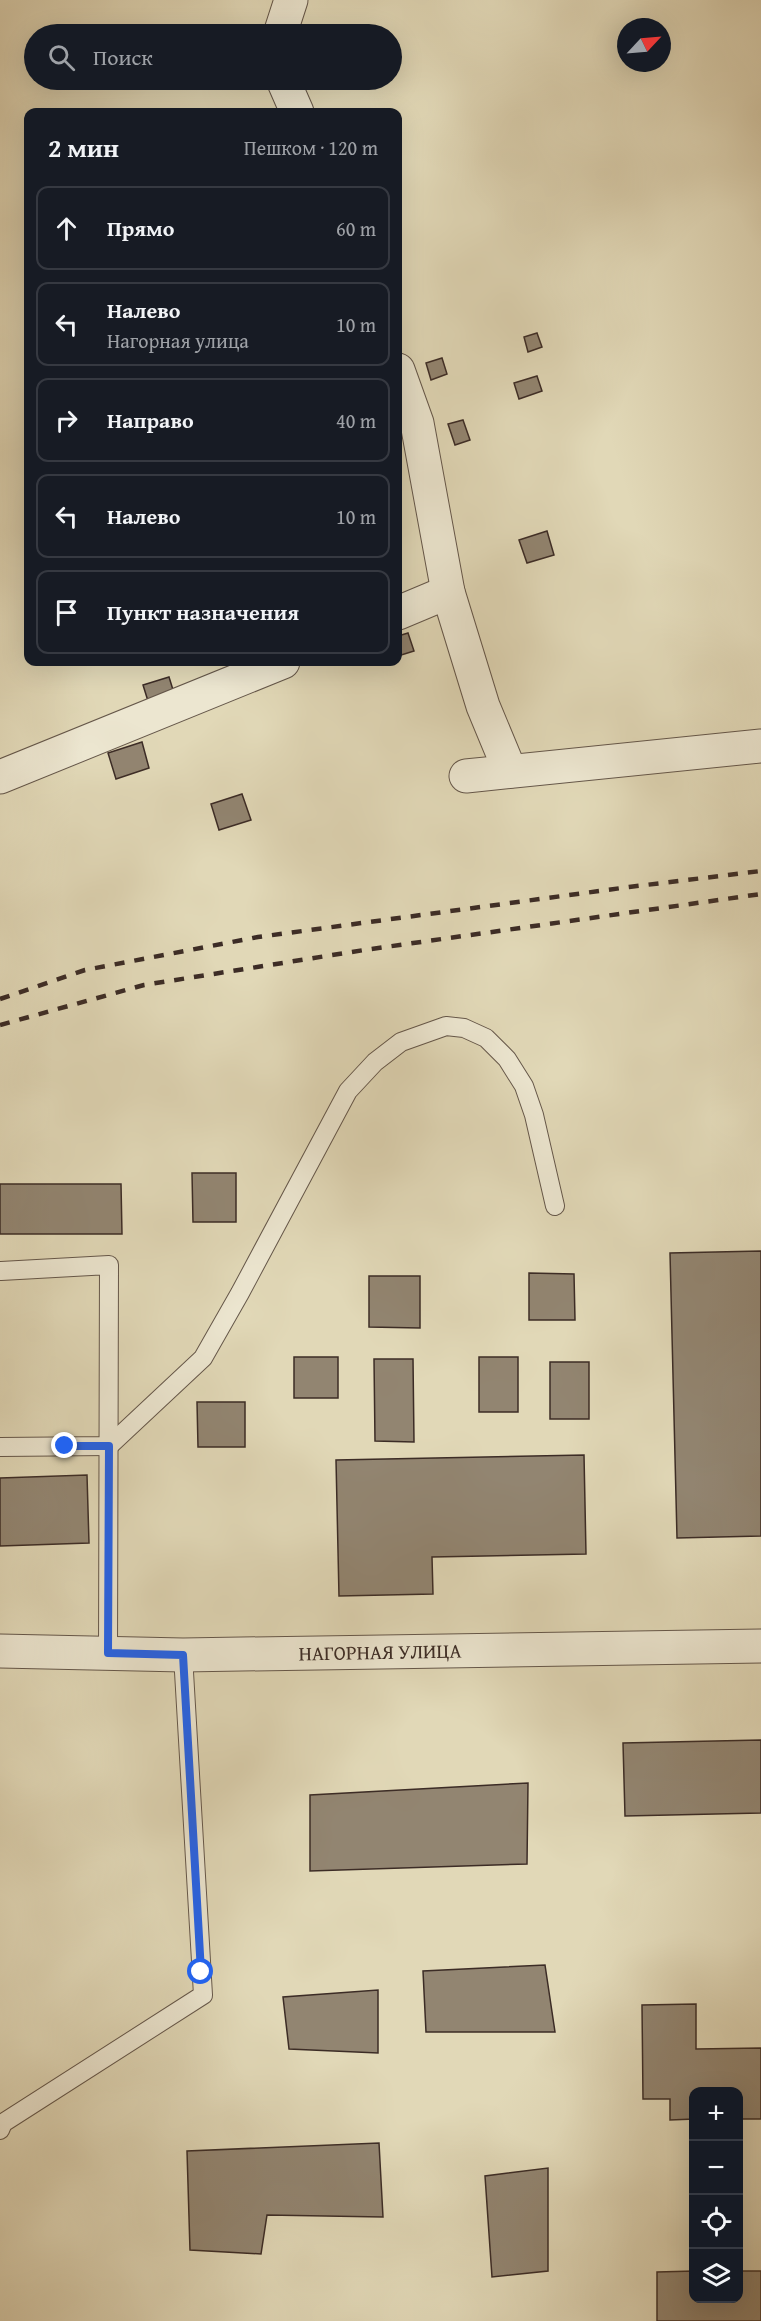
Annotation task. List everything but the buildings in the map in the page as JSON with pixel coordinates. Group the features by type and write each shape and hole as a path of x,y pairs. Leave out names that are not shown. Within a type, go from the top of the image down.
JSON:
{"street":[{"path":"283,24 291,0"},
{"path":"287,90 295,108"},
{"path":"402,381 417,423 448,592 483,706 510,771"},
{"path":"402,611 448,592"},
{"path":"0,777 273,666"},
{"path":"466,776 761,746"},
{"name":"НАГОРНАЯ УЛИЦА","path":"0,1651 183,1655 761,1646"}],"lane":[{"path":"0,1447 109,1446 203,1358 348,1091 375,1062 401,1042 446,1026 464,1028 486,1038 507,1059 524,1086 531,1105 555,1206"},
{"path":"2,1271 109,1265 108,1653"},
{"path":"0,2130 3,2123 203,1995 183,1655"}],"railway":[{"path":"0,999 85,970 258,937 761,871"},
{"path":"0,1025 144,985 364,950 761,894"}],"route":[{"path":"65,1446 109,1446 108,1653 183,1655 201,1972"}]}
